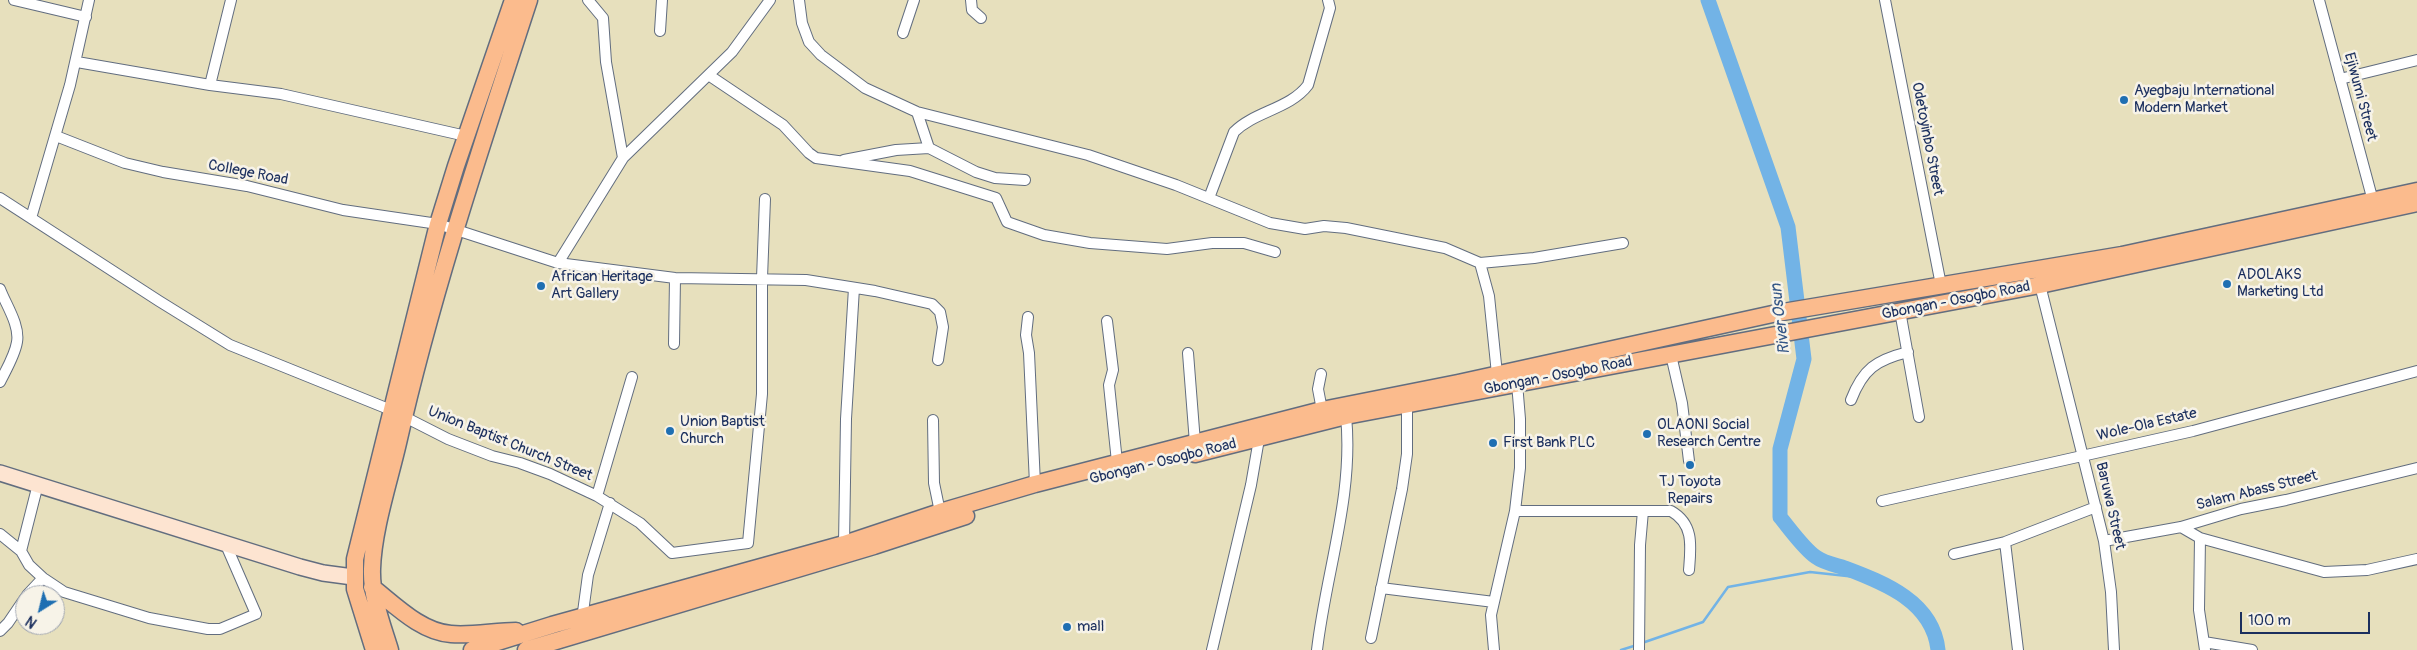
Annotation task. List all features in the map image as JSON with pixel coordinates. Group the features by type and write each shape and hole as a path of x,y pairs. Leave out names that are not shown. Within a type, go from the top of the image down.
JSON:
{"main road":[{"path":"390,650 372,587 372,568 398,413 438,224 513,0"},
{"path":"374,650 355,589 353,577 355,559 381,460 398,413 454,229 529,0"},
{"name":"Gbongan - Osogbo Road","path":"708,588 874,546 1039,493 1259,439 1346,416 1372,405 1497,374 1724,324 1940,285 2122,255 2417,191"},
{"name":"Gbongan - Osogbo Road","path":"708,588 940,512 1035,484 1322,410 1407,404 1836,325 2040,285 2417,203"},
{"path":"372,587 411,617 429,628 451,634 517,631 676,584 708,588"},
{"path":"472,650 708,588"},
{"path":"526,650 708,588"},
{"path":"558,650 657,617 708,588"},
{"path":"359,650 369,633"}],"street":[{"path":"14,0 86,17"},
{"path":"31,218 76,62 89,0"},
{"path":"210,85 230,0"},
{"path":"588,0 603,18 606,62 623,158"},
{"path":"660,31 662,0"},
{"path":"558,263 623,158 710,76 732,52 770,0"},
{"path":"799,0 802,23 809,42 821,55 866,88 917,112 1088,155 1209,198 1270,223 1284,227 1305,229 1324,226 1346,228 1445,248 1480,263 1534,258 1623,243"},
{"path":"903,33 914,0"},
{"path":"971,0 972,10 981,18"},
{"path":"1209,198 1234,132 1241,125 1292,100 1303,93 1308,85 1330,8 1328,0"},
{"name":"Odetoyinbo Street","path":"1885,0 1940,285"},
{"name":"Ejiwumi Street","path":"2318,0 2373,201"},
{"path":"2340,79 2417,60"},
{"path":"76,62 210,85 281,94 466,136"},
{"path":"710,76 783,125 808,153 822,160 910,171 996,198 1007,222 1044,235 1090,242 1167,249 1212,243 1244,243 1275,252"},
{"path":"917,112 929,148"},
{"name":"College Road","path":"56,136 125,163 163,172 247,186 343,210 438,224 558,263 675,278 806,280 932,304 940,312 943,327 938,360"},
{"path":"840,161 896,150 929,148 976,172 995,178 1024,180"},
{"name":"Union Baptist Church Street","path":"0,198 230,345 398,413 448,439 492,456 520,463 550,474 597,496 640,523 672,553 748,543 762,394 762,278"},
{"path":"762,278 765,199"},
{"path":"1480,263 1489,296 1497,374"},
{"path":"674,344 675,278"},
{"name":"Baruwa Street","path":"2040,285 2104,541 2111,592 2114,650"},
{"path":"844,544 846,419 854,288"},
{"path":"0,290 15,325 15,348 0,382"},
{"path":"1900,311 1919,417"},
{"path":"1028,317 1026,335 1030,353 1035,484"},
{"path":"1107,321 1113,370 1109,385 1118,462"},
{"path":"1851,400 1856,387 1872,366 1888,357 1908,352"},
{"path":"1188,353 1195,443"},
{"path":"1671,355 1682,403 1689,461"},
{"name":"Wole-Ola Estate","path":"1882,502 2193,431 2417,371"},
{"path":"1321,374 1318,389 1322,410"},
{"path":"597,496 632,377"},
{"path":"1494,650 1491,615 1515,511 1520,468 1520,419 1517,384"},
{"path":"1371,638 1402,490 1407,454 1407,404"},
{"path":"1317,650 1336,550 1344,491 1349,444 1346,416"},
{"path":"933,420 934,483 940,512"},
{"path":"1212,650 1251,485 1259,439"},
{"name":"Salam Abass Street","path":"2104,541 2181,527 2241,509 2417,468"},
{"path":"0,473 226,545 323,573 353,577"},
{"path":"21,551 38,484"},
{"path":"582,612 588,575 610,503"},
{"path":"1954,554 2005,542 2096,507"},
{"path":"1515,511 1644,511 1664,509 1678,514 1684,520 1691,540 1689,570"},
{"path":"1639,650 1640,544 1644,511"},
{"path":"2181,527 2200,538 2324,572 2367,570 2417,559"},
{"path":"0,534 21,551 29,565 43,578 64,592 149,618 208,629 220,629 256,614 226,545"},
{"path":"2200,538 2198,610 2204,646 2252,650"},
{"path":"2005,542 2018,650"},
{"path":"36,585 43,578"},
{"path":"1381,588 1494,602"},
{"path":"0,631 15,612"}],"waterway":[{"name":"River Osun","path":"1708,0 1788,227 1804,359 1780,449 1780,517 1802,544 1819,559 1876,580 1905,597 1917,607 1927,619 1934,633 1938,650"},
{"path":"1642,643 1703,622 1728,587 1810,572 1874,579"},
{"path":"1621,650 1637,645"}],"place":[{"name":"Ayegbaju International Modern Market","path":"2124,100"},
{"name":"ADOLAKS Marketing Ltd","path":"2227,284"},
{"name":"African Heritage Art Gallery","path":"541,286"},
{"name":"Union Baptist Church","path":"670,431"},
{"name":"OLAONI Social Research Centre","path":"1647,434"},
{"name":"First Bank PLC","path":"1493,443"},
{"name":"TJ Toyota Repairs","path":"1690,465"},
{"name":"mall","path":"1067,627"}]}
